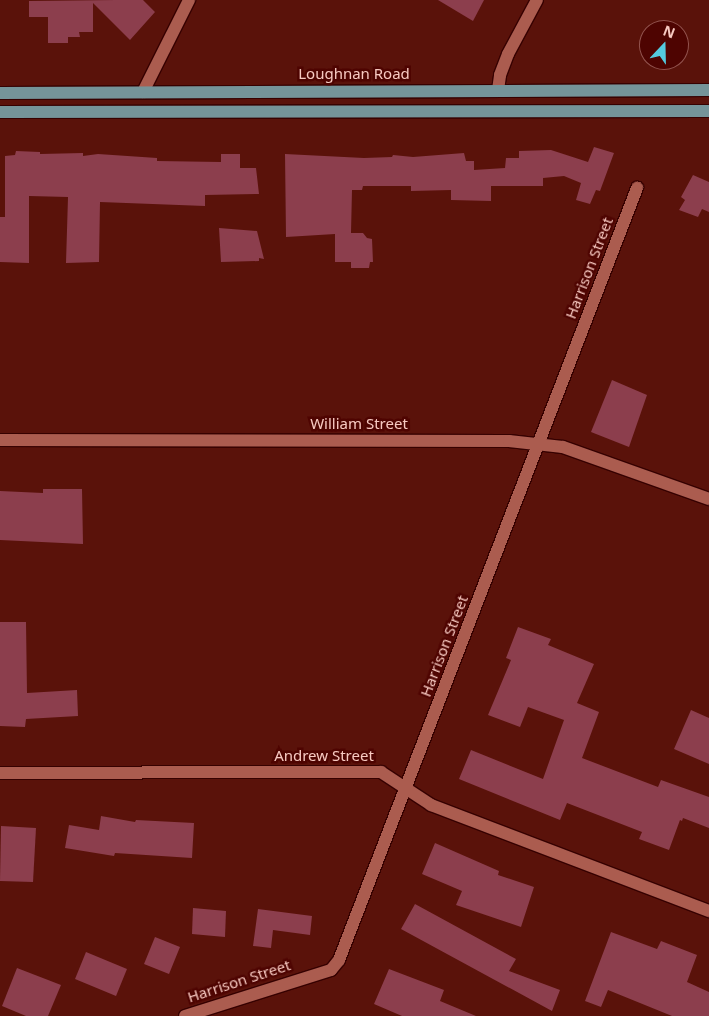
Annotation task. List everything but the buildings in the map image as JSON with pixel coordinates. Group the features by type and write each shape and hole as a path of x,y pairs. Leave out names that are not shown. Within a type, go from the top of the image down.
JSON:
{"main road":[{"name":"Loughnan Road","path":"0,93 709,90"},
{"path":"0,112 709,111"}],"street":[{"path":"143,92 189,0"},
{"path":"498,90 500,75 508,54 537,0"},
{"name":"Harrison Street","path":"185,1016 331,970 339,960 407,789 637,188"},
{"name":"William Street","path":"0,440 499,441 538,444 563,447 709,499"},
{"name":"Andrew Street","path":"0,773 381,772 431,805 709,911"}]}
